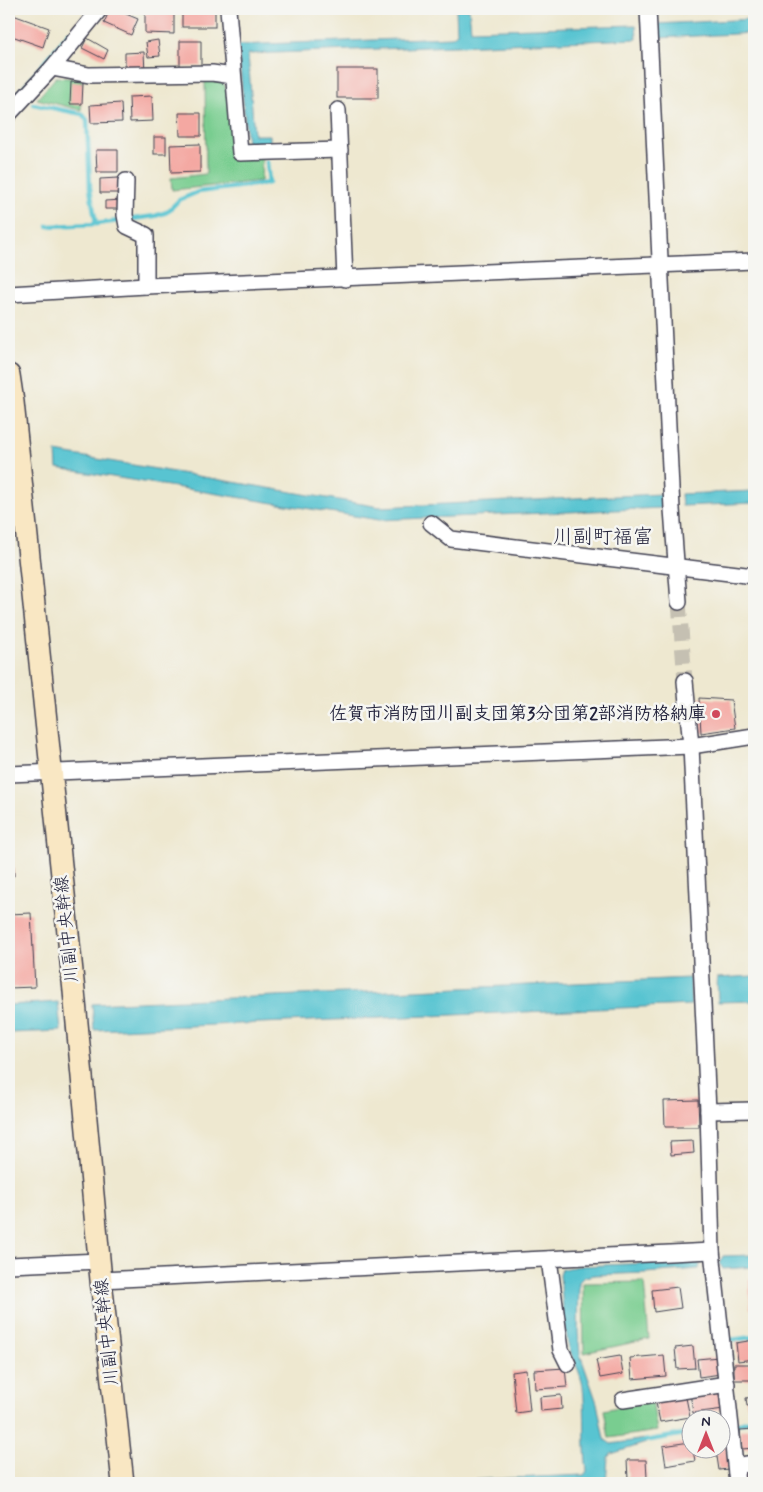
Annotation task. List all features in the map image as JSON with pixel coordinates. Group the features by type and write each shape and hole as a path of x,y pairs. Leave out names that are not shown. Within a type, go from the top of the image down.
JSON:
{"street":[{"path":"9,114 52,68 100,9"},
{"path":"228,9 240,153 340,150"},
{"path":"648,9 678,602"},
{"path":"52,68 89,75 212,74 233,76"},
{"path":"338,110 345,279"},
{"path":"126,181 126,221 146,234 146,286"},
{"path":"9,294 146,286 754,261"},
{"name":"川副中央幹線","path":"9,375 75,1001 100,1270 123,1483"},
{"path":"431,523 452,539 754,576"},
{"path":"685,680 691,746 708,1112 712,1251 736,1478"},
{"path":"9,774 691,746 754,736"},
{"path":"708,1112 754,1110"},
{"path":"9,1265 100,1270 549,1259 712,1251"},
{"path":"549,1259 561,1350 568,1364"},
{"path":"623,1400 726,1384"},
{"path":"736,1478 741,1465 754,1463"}],"green space":[{"path":"56,77 82,79 81,110 37,99"},
{"path":"205,79 222,79 232,104 234,158 262,158 261,181 172,190 171,178 206,174"},
{"path":"644,1282 649,1339 584,1353 583,1283"},
{"path":"652,1400 657,1431 609,1438 604,1410"}],"water":[{"path":"456,9 469,9 471,30 636,25 637,39 248,54 254,135 270,135 270,143 247,144 238,45 452,37 457,33"},
{"path":"754,19 754,33 657,38 657,24"},
{"path":"56,452 380,507 662,494 662,508 379,520 57,468"},
{"path":"754,491 754,503 682,506 681,494"},
{"path":"754,976 754,1001 718,1002 717,978"},
{"path":"690,978 691,1005 94,1030 92,1004"},
{"path":"58,1002 61,1031 9,1033 9,1005"},
{"path":"754,1255 754,1267 723,1269 720,1264 723,1256"},
{"path":"698,1261 699,1269 594,1275 584,1277 579,1282 578,1332 580,1354 597,1403 604,1439 611,1444 645,1439 646,1443 611,1454 608,1457 606,1483 397,1483 584,1475 587,1471 583,1387 568,1344 560,1275 562,1269 580,1266"}],"building":[{"path":"110,9 138,19 131,35 104,23"},
{"path":"182,9 215,9 215,27 182,27"},
{"path":"145,12 174,12 174,34 145,33"},
{"path":"13,15 49,28 43,47 9,35 9,27"},
{"path":"87,38 108,50 104,59 82,48"},
{"path":"158,40 160,56 148,57 146,42"},
{"path":"180,41 201,41 201,66 180,67"},
{"path":"144,52 145,73 125,74 125,53"},
{"path":"337,69 378,69 378,98 337,98"},
{"path":"71,82 83,83 82,104 70,104"},
{"path":"152,96 153,121 130,122 129,97"},
{"path":"121,103 122,122 91,123 90,105"},
{"path":"179,113 201,113 201,136 180,136"},
{"path":"154,137 166,137 166,154 154,154"},
{"path":"200,144 200,172 171,173 170,145"},
{"path":"96,150 118,150 118,172 97,172"},
{"path":"118,178 118,193 100,193 100,179"},
{"path":"122,200 122,209 105,209 105,201"},
{"name":"佐賀市消防団川副支団第3分団第2部消防格納庫","path":"699,698 731,700 735,728 701,733"},
{"path":"9,809 11,809 14,876 9,876"},
{"path":"31,913 35,987 9,988 9,914"},
{"path":"698,1100 699,1127 665,1127 664,1101"},
{"path":"693,1141 694,1153 671,1155 670,1142"},
{"path":"749,1280 754,1280 754,1309 750,1309"},
{"path":"678,1287 681,1308 654,1312 652,1290"},
{"path":"754,1340 754,1359 738,1361 736,1343"},
{"path":"693,1346 695,1368 677,1369 675,1348"},
{"path":"664,1355 666,1376 632,1379 630,1358"},
{"path":"620,1356 623,1374 600,1378 596,1360"},
{"path":"719,1357 721,1374 699,1377 697,1359"},
{"path":"734,1364 754,1364 754,1380 734,1380"},
{"path":"565,1368 567,1387 535,1389 534,1370"},
{"path":"526,1370 530,1411 516,1413 512,1372"},
{"path":"722,1389 724,1409 693,1410 690,1393"},
{"path":"685,1393 689,1410 680,1410 680,1419 660,1422 655,1398"},
{"path":"561,1395 562,1409 541,1411 540,1397"},
{"path":"754,1397 754,1405 747,1406 746,1398"},
{"path":"754,1429 754,1448 742,1449 740,1430"},
{"path":"680,1443 680,1460 695,1461 666,1466 663,1446"},
{"path":"627,1460 646,1460 647,1478 628,1479"},
{"path":"718,1460 728,1460 729,1469 719,1470"},
{"path":"754,1472 754,1483 740,1483 739,1474"}],"waterway":[{"path":"19,93 69,33"},
{"path":"33,104 82,114 87,120 90,188 96,224"},
{"path":"48,226 96,224 155,216 167,212 179,200 198,192 269,183 267,162"},
{"path":"730,1340 754,1337"},
{"path":"736,1424 754,1419"},
{"path":"645,1441 680,1435"}],"tunnel":[{"path":"679,602 685,681"}],"place":[{"name":"佐賀市消防団川副支団第3分団第2部消防格納庫","path":"716,714"}],"district":[{"name":"川副町福富","path":"603,537"}]}
